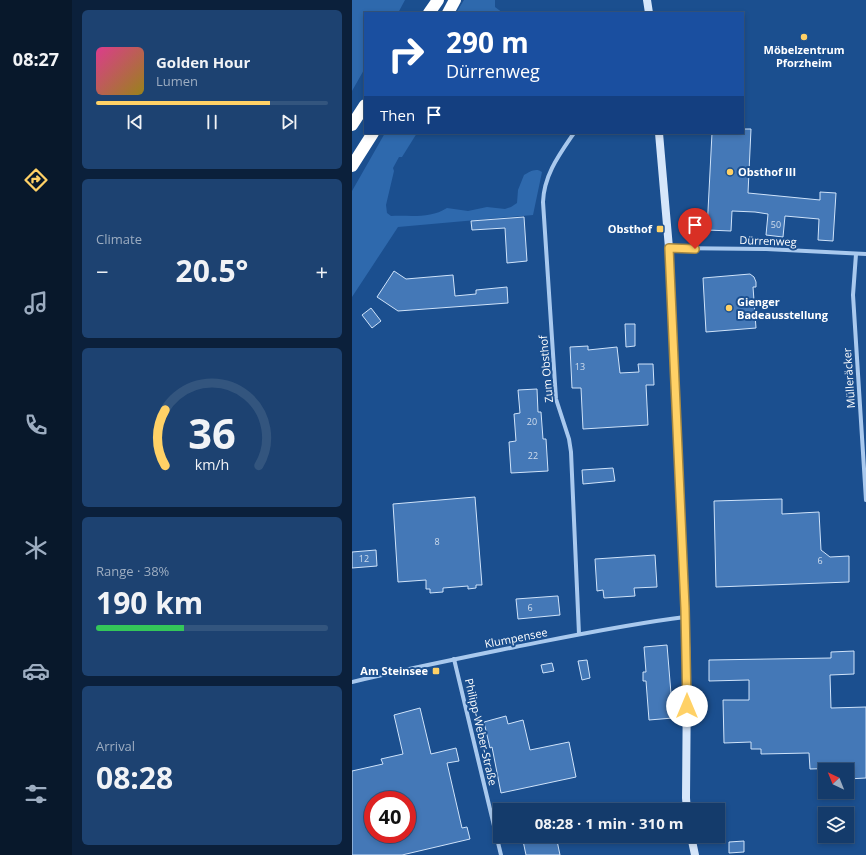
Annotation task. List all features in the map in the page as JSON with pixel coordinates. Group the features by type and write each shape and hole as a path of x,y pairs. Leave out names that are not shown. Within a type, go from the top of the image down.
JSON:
{"highway":[{"path":"430,12 438,0"},
{"path":"449,12 455,0"},
{"path":"352,125 364,107"},
{"path":"352,166 372,134"}],"street":[{"path":"647,0 649,12"},
{"name":"Zum Obsthof","path":"573,134 557,158 550,172 544,191 543,202 556,399 569,439 571,452 579,634"},
{"path":"659,134 669,248 685,617 687,676 686,803"},
{"name":"Dürrenweg","path":"669,248 766,249 866,254"},
{"name":"Mülleräcker","path":"856,254 853,295 866,500"},
{"name":"Klumpensee","path":"352,682 454,659 579,634 685,617"},
{"name":"Philipp-Weber-Straße","path":"454,659 501,855"},
{"path":"692,843 695,855"}],"shaded area":[{"path":"352,0 405,0 399,12 364,12 364,70 352,91"},
{"path":"464,0 495,0 495,7 502,12 457,12"},
{"path":"384,134 416,134 402,157 399,157 393,168 394,171 386,205 387,213 391,216 434,214 447,208 468,211 487,207 505,209 517,203 518,190 524,175 533,170 542,172 533,215 398,227 352,297 352,191"}],"building":[{"path":"744,129 751,129 748,193 820,200 820,192 836,193 833,241 818,240 819,219 785,216 783,237 766,235 768,214 755,212 732,211 731,231 707,230 712,134 744,134"},
{"path":"524,217 527,261 507,263 505,228 472,230 471,221"},
{"path":"394,271 406,279 453,275 455,296 476,294 476,290 507,287 508,303 398,311 377,297"},
{"name":"Gienger Badeausstellung","path":"750,274 754,277 756,282 756,287 753,287 756,328 706,332 703,278"},
{"path":"371,308 381,321 372,328 362,315"},
{"path":"625,324 635,324 635,346 626,347"},
{"path":"588,346 588,350 617,347 620,373 639,372 638,364 653,364 654,385 646,385 648,425 583,429 581,388 572,388 570,347"},
{"path":"537,389 538,412 541,412 543,439 546,439 548,471 511,473 509,442 516,441 514,414 520,413 518,390"},
{"path":"613,468 615,481 583,484 582,470"},
{"path":"475,497 482,585 476,585 476,588 468,589 468,586 443,588 443,592 430,593 430,589 426,589 426,580 398,582 393,504"},
{"path":"782,499 782,514 819,512 821,550 830,557 849,556 849,582 716,587 714,501"},
{"path":"376,550 377,566 352,568 352,552"},
{"path":"655,555 657,587 634,588 635,596 604,598 603,590 597,591 595,559"},
{"path":"558,596 560,615 518,619 516,599"},
{"path":"667,645 673,718 649,720 646,681 643,681 643,672 646,672 644,647"},
{"path":"854,651 854,674 830,675 831,708 866,707 866,778 854,779 854,763 818,763 818,769 810,769 809,753 761,754 761,749 751,749 751,742 724,743 723,700 749,700 749,680 709,681 709,660 831,658 831,652"},
{"path":"587,660 590,678 582,680 578,661"},
{"path":"552,663 554,671 543,673 541,665"},
{"path":"420,708 431,754 456,748 459,761 447,763 462,828 467,827 470,839 402,855 352,855 352,771 383,764 381,759 403,754 394,715"},
{"path":"506,716 508,724 523,720 530,750 569,742 576,777 501,793 492,747 490,748 484,722"},
{"path":"744,841 744,852 729,853 729,842"},
{"path":"523,843 557,843 560,855 526,855"}],"place":[{"name":"Möbelzentrum Pforzheim","path":"804,37"},
{"name":"Obsthof III","path":"730,172"},
{"name":"Obsthof","path":"660,229"},
{"name":"Gienger Badeausstellung","path":"729,308"},
{"name":"Am Steinsee","path":"436,671"}],"route":[{"path":"687,706 685,608 669,248 695,249"}]}
